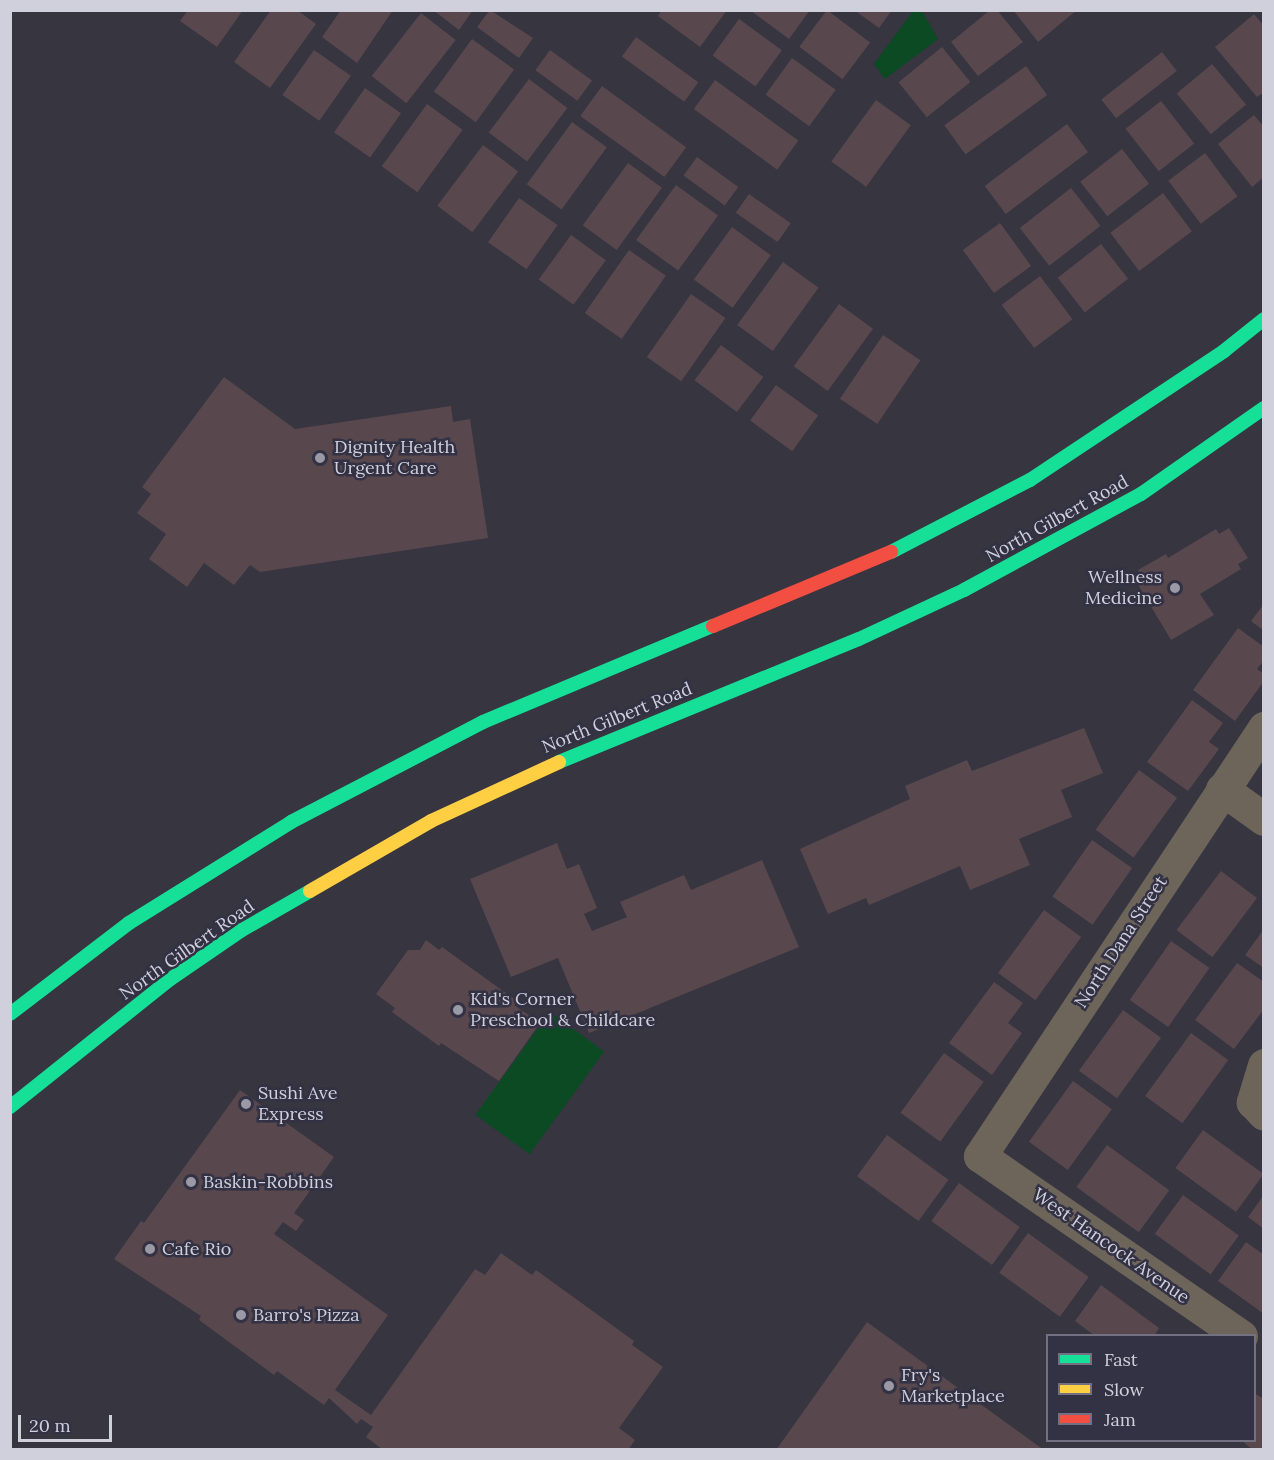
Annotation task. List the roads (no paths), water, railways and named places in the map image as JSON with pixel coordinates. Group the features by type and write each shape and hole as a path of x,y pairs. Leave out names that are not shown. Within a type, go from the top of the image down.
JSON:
{"main road":[{"path":"10,1014 129,923 301,816 483,722 885,555 1030,480 1224,351 1263,320"},
{"name":"North Gilbert Road","path":"10,1107 169,980 242,930 421,827 523,777 859,639 964,590 1141,494 1263,408"}],"street":[{"name":"North Dana Street","path":"980,1156 1263,728"},
{"path":"1222,789 1263,819"},
{"path":"1263,1065 1253,1102 1263,1114"},
{"name":"West Hancock Avenue","path":"980,1156 1240,1334"}],"place":[{"name":"Dignity Health Urgent Care","path":"320,458"},
{"name":"Wellness Medicine","path":"1175,588"},
{"name":"Kid's Corner Preschool & Childcare","path":"458,1010"},
{"name":"Sushi Ave Express","path":"246,1104"},
{"name":"Baskin-Robbins","path":"191,1182"},
{"name":"Cafe Rio","path":"150,1249"},
{"name":"Barro's Pizza","path":"241,1315"},
{"name":"Fry's Marketplace","path":"889,1386"}]}
